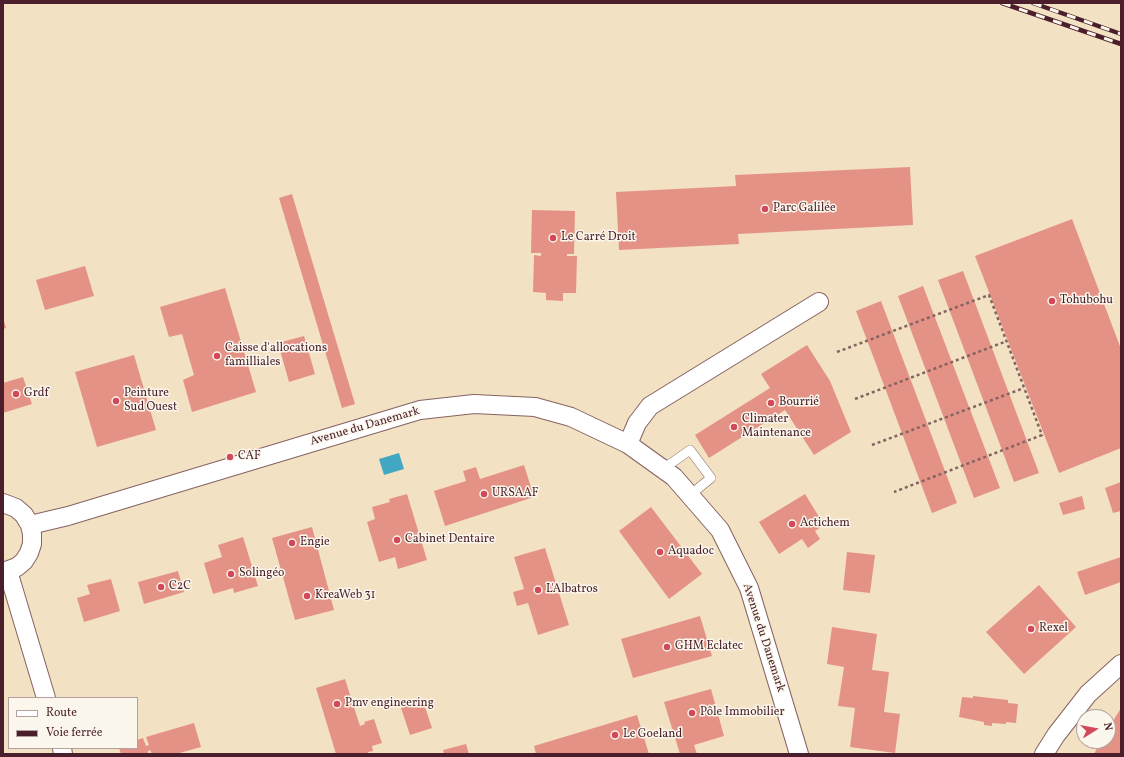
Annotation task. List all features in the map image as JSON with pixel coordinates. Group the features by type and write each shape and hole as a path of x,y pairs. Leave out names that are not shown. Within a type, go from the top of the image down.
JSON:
{"street":[{"path":"628,444 637,423 650,406 819,302"},
{"name":"Avenue du Danemark","path":"30,525 68,516 420,410 474,404 535,407 571,417 628,444 674,477 720,530 749,588 800,754"},
{"path":"3,503 16,508 24,515 30,525 32,534 32,544 24,561 6,572 46,697"},
{"path":"1044,754 1056,735 1088,694 1121,664"}],"lane":[{"path":"663,469 690,450 711,478 690,495"}],"path":[{"path":"837,352 990,295 1042,435 894,492"},
{"path":"855,400 1007,341"},
{"path":"872,445 1024,388"}],"water":[{"path":"399,453 404,469 384,475 379,459"}],"building":[{"name":"Parc Galilée","path":"910,167 913,225 738,234 739,244 619,250 616,192 736,186 735,175"},
{"path":"292,194 355,404 342,408 279,198"},
{"name":"Le Carré Droit","path":"532,210 575,211 574,254 567,254 567,256 577,256 576,293 563,293 563,301 546,300 546,293 533,292 534,255 541,256 541,253 531,253"},
{"name":"Tohubohu","path":"1072,219 1121,349 1121,448 1059,473 975,256"},
{"path":"85,266 94,296 45,310 36,280"},
{"path":"963,271 1039,473 1014,482 938,280"},
{"path":"923,286 1000,488 974,498 898,296"},
{"name":"Caisse d'allocations familliales","path":"225,288 256,392 192,412 183,380 194,375 182,334 169,337 160,307"},
{"path":"881,301 957,503 932,513 856,311"},
{"path":"3,318 6,328 3,329"},
{"path":"304,336 315,374 289,382 278,343"},
{"path":"807,345 830,381 851,432 814,455 785,410 709,458 695,435 770,388 761,374"},
{"name":"Peinture Sud Ouest","path":"134,355 156,430 97,447 75,372"},
{"name":"Grdf","path":"23,377 32,404 3,413 3,383"},
{"name":"URSAAF","path":"524,465 534,497 445,526 434,491 466,481 463,471 476,467 480,479"},
{"path":"1121,482 1121,511 1113,513 1105,488"},
{"name":"Cabinet Dentaire","path":"407,494 427,560 398,569 395,557 379,562 367,522 375,519 372,507 390,502 389,499"},
{"name":"Actichem","path":"805,494 824,525 815,531 820,539 808,548 802,539 779,554 759,522"},
{"path":"1082,496 1085,509 1063,515 1059,503"},
{"name":"Aquadoc","path":"651,507 702,574 669,599 619,531"},
{"path":"312,527 334,610 295,620 272,538"},
{"name":"Solingéo","path":"243,537 258,586 234,593 233,588 213,594 204,563 222,557 218,545"},
{"name":"L'Albatros","path":"545,548 569,625 538,635 528,603 517,606 513,592 524,589 514,557"},
{"path":"847,552 875,555 870,593 843,590"},
{"path":"1121,557 1121,582 1085,595 1077,572"},
{"name":"C2C","path":"178,571 184,592 144,604 138,582"},
{"path":"111,579 120,611 84,622 77,598 90,594 87,585"},
{"name":"Rexel","path":"1039,585 1076,627 1024,674 986,632"},
{"name":"GHM Eclatec","path":"700,616 712,656 633,678 621,639"},
{"path":"832,627 877,634 872,670 889,672 884,712 900,714 895,753 850,747 855,708 838,706 844,667 827,664"},
{"name":"Pmv engineering","path":"345,679 360,726 365,724 364,722 374,719 382,743 372,746 373,751 368,752 368,754 336,754 316,688"},
{"name":"Pôle Immobilier","path":"711,689 724,736 694,745 697,754 680,754 664,702"},
{"path":"973,696 1008,700 1008,703 1018,704 1016,723 992,723 992,726 984,725 984,722 959,717 962,697 973,698"},
{"path":"423,701 432,728 410,735 401,708"},
{"path":"1121,708 1121,754 1094,754 1097,749 1116,749 1116,716"},
{"name":"Le Goeland","path":"637,715 649,754 536,754 534,746"},
{"path":"194,723 201,747 176,754 152,754 150,750 148,751 148,754 121,754 119,749 138,749 138,740 143,738 146,746 149,745 146,737"},
{"path":"466,744 469,754 444,754 443,750"}],"railway":[{"path":"1002,3 1121,44"},
{"path":"1033,3 1121,34"}],"place":[{"name":"Parc Galilée","path":"765,209"},
{"name":"Le Carré Droit","path":"553,238"},
{"name":"Tohubohu","path":"1052,301"},
{"name":"Caisse d'allocations familliales","path":"217,356"},
{"name":"Grdf","path":"16,394"},
{"name":"Peinture Sud Ouest","path":"116,401"},
{"name":"Bourrié","path":"771,403"},
{"name":"Climater Maintenance","path":"734,427"},
{"name":"CAF","path":"230,457"},
{"name":"URSAAF","path":"484,494"},
{"name":"Actichem","path":"792,524"},
{"name":"Cabinet Dentaire","path":"397,540"},
{"name":"Engie","path":"292,543"},
{"name":"Aquadoc","path":"660,552"},
{"name":"Solingéo","path":"231,574"},
{"name":"C2C","path":"161,587"},
{"name":"L'Albatros","path":"538,590"},
{"name":"KreaWeb 31","path":"307,596"},
{"name":"Rexel","path":"1031,629"},
{"name":"GHM Eclatec","path":"667,647"},
{"name":"Pmv engineering","path":"337,704"},
{"name":"Pôle Immobilier","path":"692,713"},
{"name":"Le Goeland","path":"615,735"}]}
